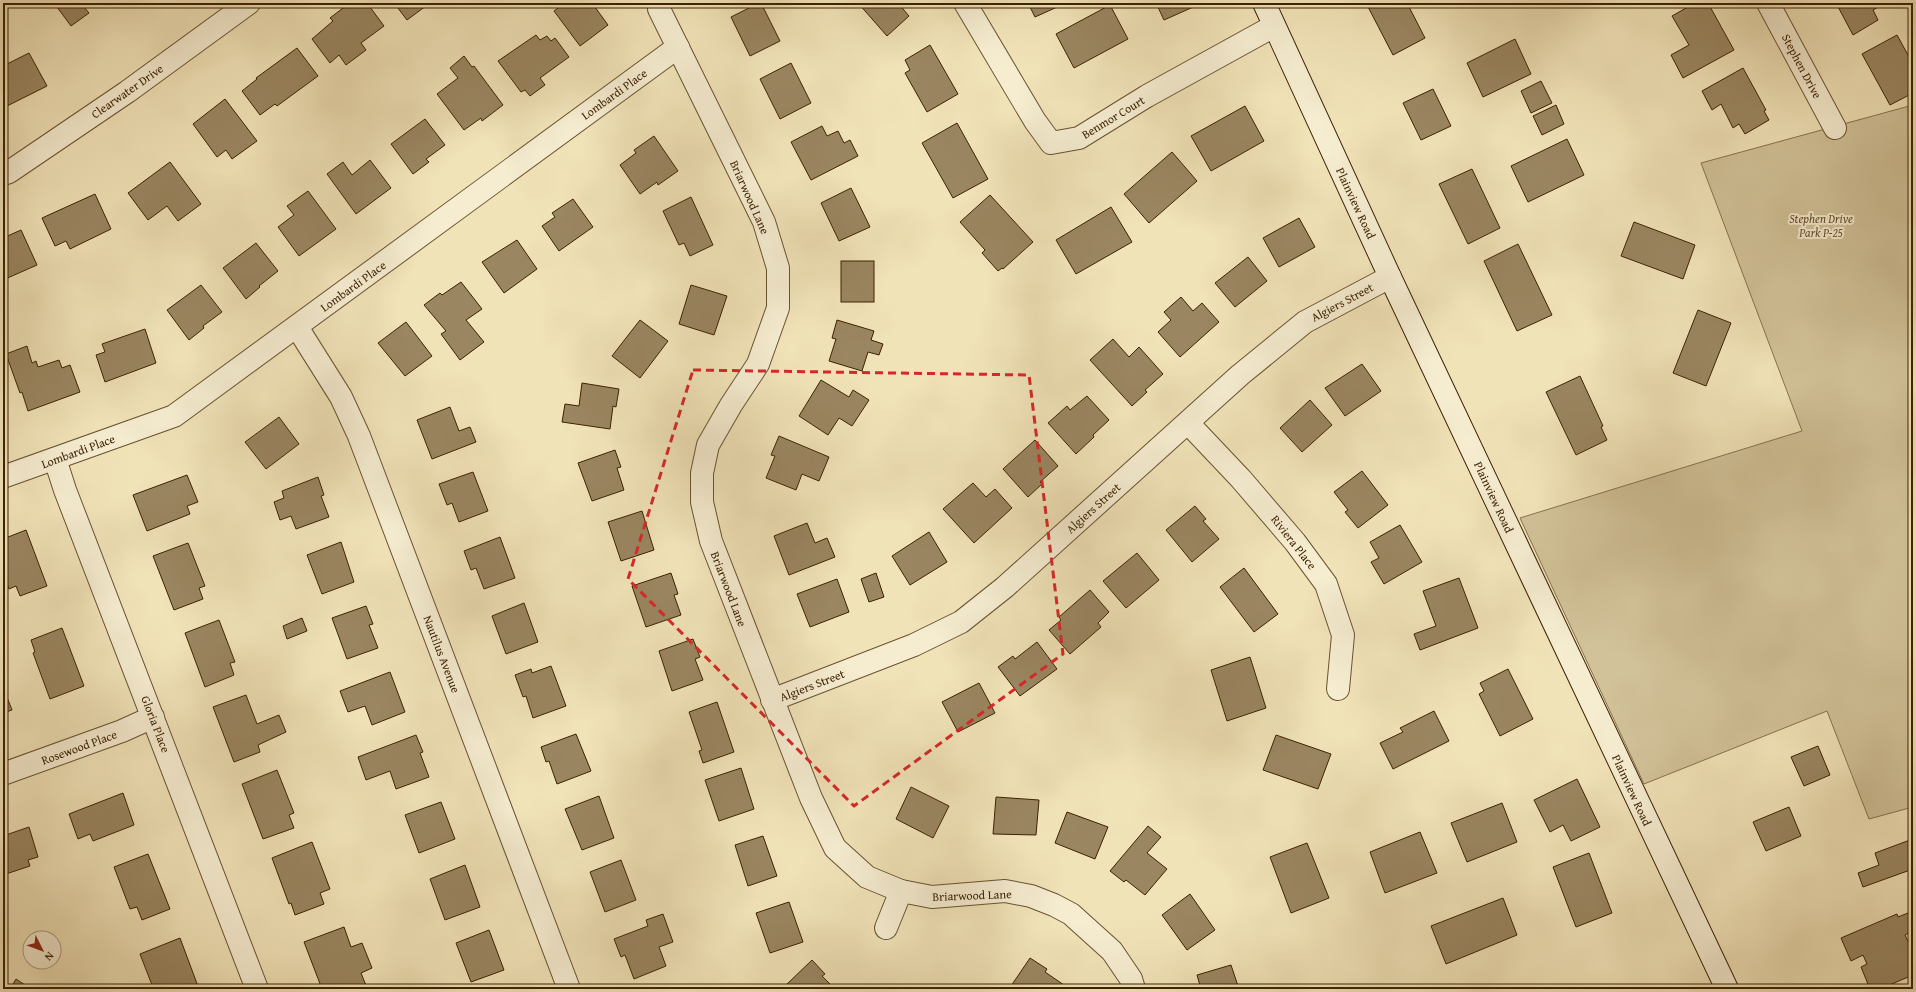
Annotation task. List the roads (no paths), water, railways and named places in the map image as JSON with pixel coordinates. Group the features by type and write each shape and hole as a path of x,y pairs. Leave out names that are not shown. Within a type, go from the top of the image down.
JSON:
{"street":[{"name":"Clearwater Drive","path":"3,174 9,172 127,92 249,3"},
{"name":"Briarwood Lane","path":"659,3 659,9 764,222 778,268 778,308 758,364 731,405 708,445 702,474 702,502 711,541 772,700 811,798 835,848 867,877 900,891 932,897 1005,891 1031,896 1054,905 1071,914 1112,951 1131,979 1134,989"},
{"name":"Benmor Court","path":"965,3 1035,121 1051,143 1079,138 1147,96 1274,26"},
{"name":"Plainview Road","path":"1264,3 1390,277 1727,989"},
{"name":"Stephen Drive","path":"1768,3 1835,128"},
{"name":"Lombardi Place","path":"3,477 174,416 678,47"},
{"name":"Algiers Street","path":"772,700 914,645 961,622 1005,587 1240,375 1305,322 1390,277"},
{"name":"Nautilus Avenue","path":"296,327 341,397 359,436 569,989"},
{"name":"Riviera Place","path":"1188,423 1241,479 1296,542 1326,584 1343,634 1338,689"},
{"name":"Gloria Place","path":"55,459 65,490 257,989"},
{"name":"Rosewood Place","path":"3,774 122,731 153,717"},
{"path":"886,928 900,891"}],"park label":[{"name":"Stephen Drive Park P-25","path":"1821,225"}]}
